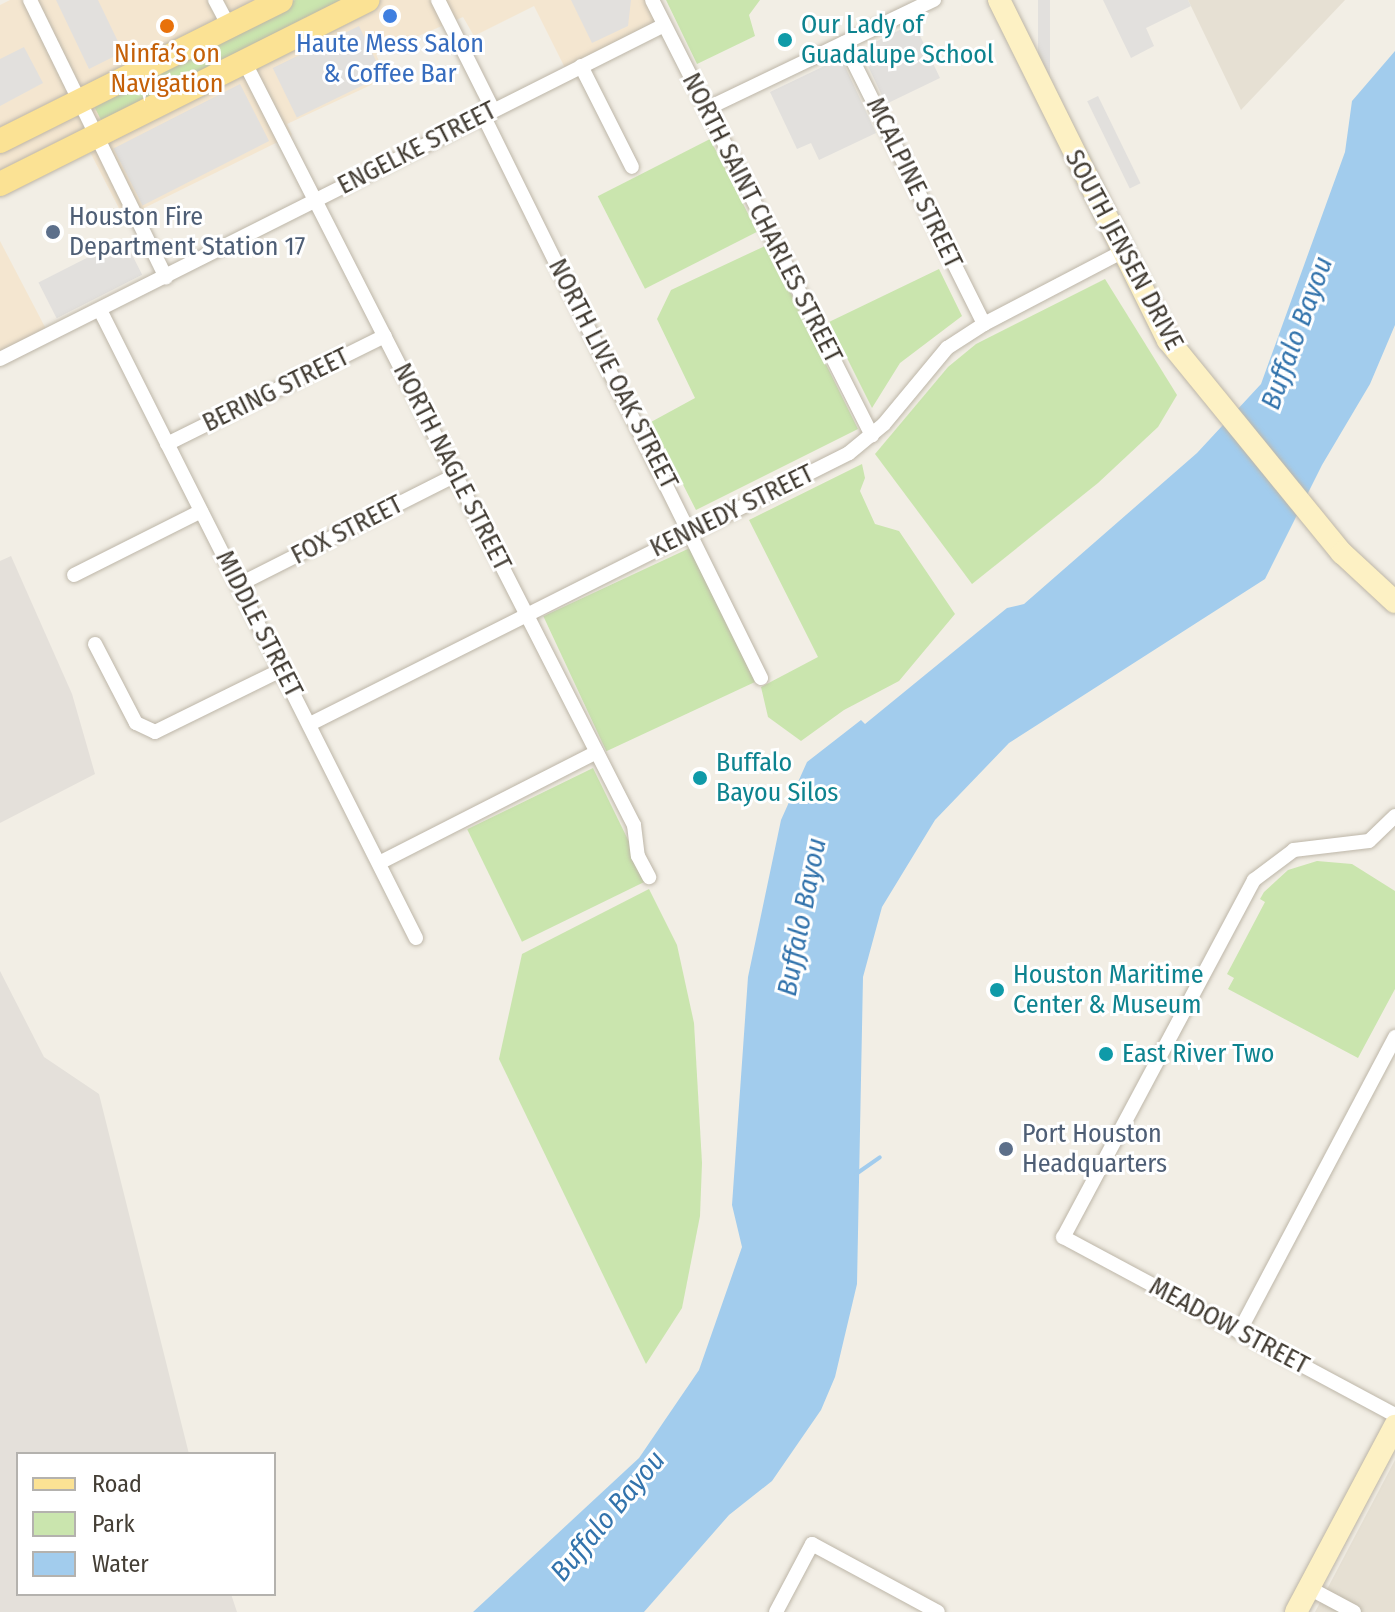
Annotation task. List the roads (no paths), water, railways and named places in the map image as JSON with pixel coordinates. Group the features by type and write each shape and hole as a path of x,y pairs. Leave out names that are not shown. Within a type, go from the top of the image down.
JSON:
{"main road":[{"path":"0,141 281,0"},
{"path":"0,184 367,0"},
{"name":"SOUTH JENSEN DRIVE","path":"999,0 1120,253 1151,314 1185,366 1342,553 1395,602"},
{"path":"1296,1612 1395,1426"}],"street":[{"path":"30,0 166,277"},
{"path":"215,0 229,26"},
{"name":"NORTH LIVE OAK STREET","path":"438,0 488,113 761,678"},
{"name":"NORTH SAINT CHARLES STREET","path":"652,0 872,436"},
{"path":"706,109 934,0"},
{"name":"ENGELKE STREET","path":"0,359 664,25"},
{"name":"MCALPINE STREET","path":"844,43 984,324"},
{"name":"NORTH NAGLE STREET","path":"244,61 634,825 638,856 649,877"},
{"path":"581,66 632,167"},
{"name":"KENNEDY STREET","path":"310,724 525,612 692,531 872,436 947,348 984,324 1120,253"},
{"name":"MIDDLE STREET","path":"100,310 381,862 416,938"},
{"name":"BERING STREET","path":"167,444 385,336"},
{"name":"FOX STREET","path":"238,585 456,475"},
{"path":"74,575 201,511"},
{"path":"95,644 136,723 155,732 281,670"},
{"path":"381,862 597,752"},
{"name":"MEADOW STREET","path":"1395,816 1372,839 1294,850 1254,880 1063,1237 1395,1415"},
{"path":"1239,1332 1395,1037"},
{"path":"776,1612 812,1544 938,1612"},
{"path":"1309,1588 1354,1612"}],"water":[{"name":"Buffalo Bayou","path":"1395,51 1395,325 1370,384 1322,465 1265,579 1009,743 935,820 882,907 863,977 857,1284 835,1377 821,1410 772,1481 729,1515 644,1612 473,1612 639,1458 699,1370 742,1247 732,1205 748,977 781,820 807,762 861,720 865,724 1007,608 1024,604 1197,453 1261,384 1345,152 1352,101"}],"waterway":[{"path":"856,1174 880,1157"}],"place":[{"name":"Haute Mess Salon & Coffee Bar","path":"390,16"},
{"name":"Ninfa’s on Navigation","path":"167,26"},
{"name":"Our Lady of Guadalupe School","path":"785,40"},
{"name":"Houston Fire Department Station 17","path":"53,232"},
{"name":"Buffalo Bayou Silos","path":"700,778"},
{"name":"Houston Maritime Center & Museum","path":"997,990"},
{"name":"East River Two","path":"1106,1054"},
{"name":"Port Houston Headquarters","path":"1006,1149"}]}
